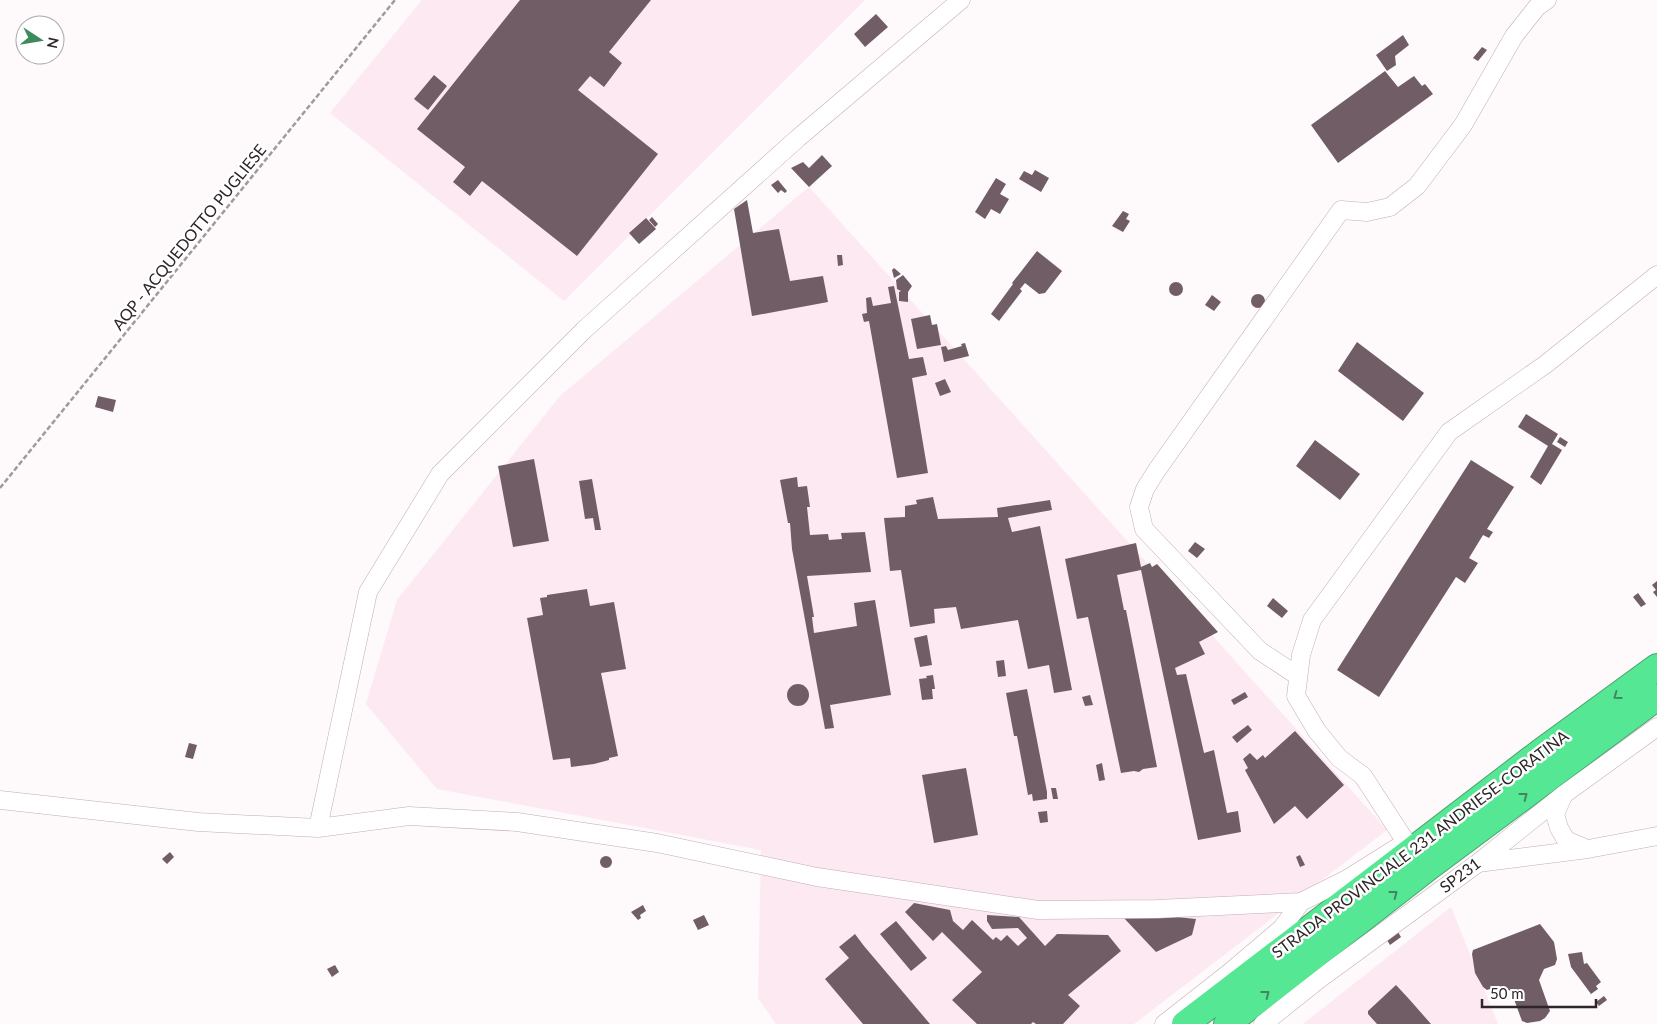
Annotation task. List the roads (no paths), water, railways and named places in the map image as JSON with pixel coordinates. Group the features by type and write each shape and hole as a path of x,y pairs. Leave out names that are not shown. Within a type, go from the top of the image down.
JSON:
{"highway":[{"name":"STRADA PROVINCIALE 231 ANDRIESE-CORATINA","path":"1185,1024 1500,783 1657,667"},
{"name":"STRADA PROVINCIALE 231 ANDRIESE-CORATINA","path":"1227,1024 1430,866 1657,697"}],"street":[{"path":"318,828 368,592 440,474 584,330 798,138 961,0"},
{"path":"1298,676 1260,651 1144,529 1139,507 1145,489 1341,210 1367,212 1390,207 1417,186 1462,125 1514,36 1537,7 1547,0"},
{"path":"1406,842 1363,776 1339,758 1317,731 1296,696 1301,655 1312,620 1449,432 1546,364 1657,275"},
{"name":"SP231","path":"1263,1024 1318,980 1478,863 1563,795 1657,727"},
{"path":"0,800 198,822 318,828 409,816 517,822 657,844 817,876 1038,910 1157,909 1301,902 1347,879 1465,807 1500,783"},
{"path":"1563,795 1555,814 1559,828 1566,840 1588,849"},
{"path":"1478,863 1588,849 1657,836"},
{"path":"1164,1024 1282,928 1301,902"}]}
